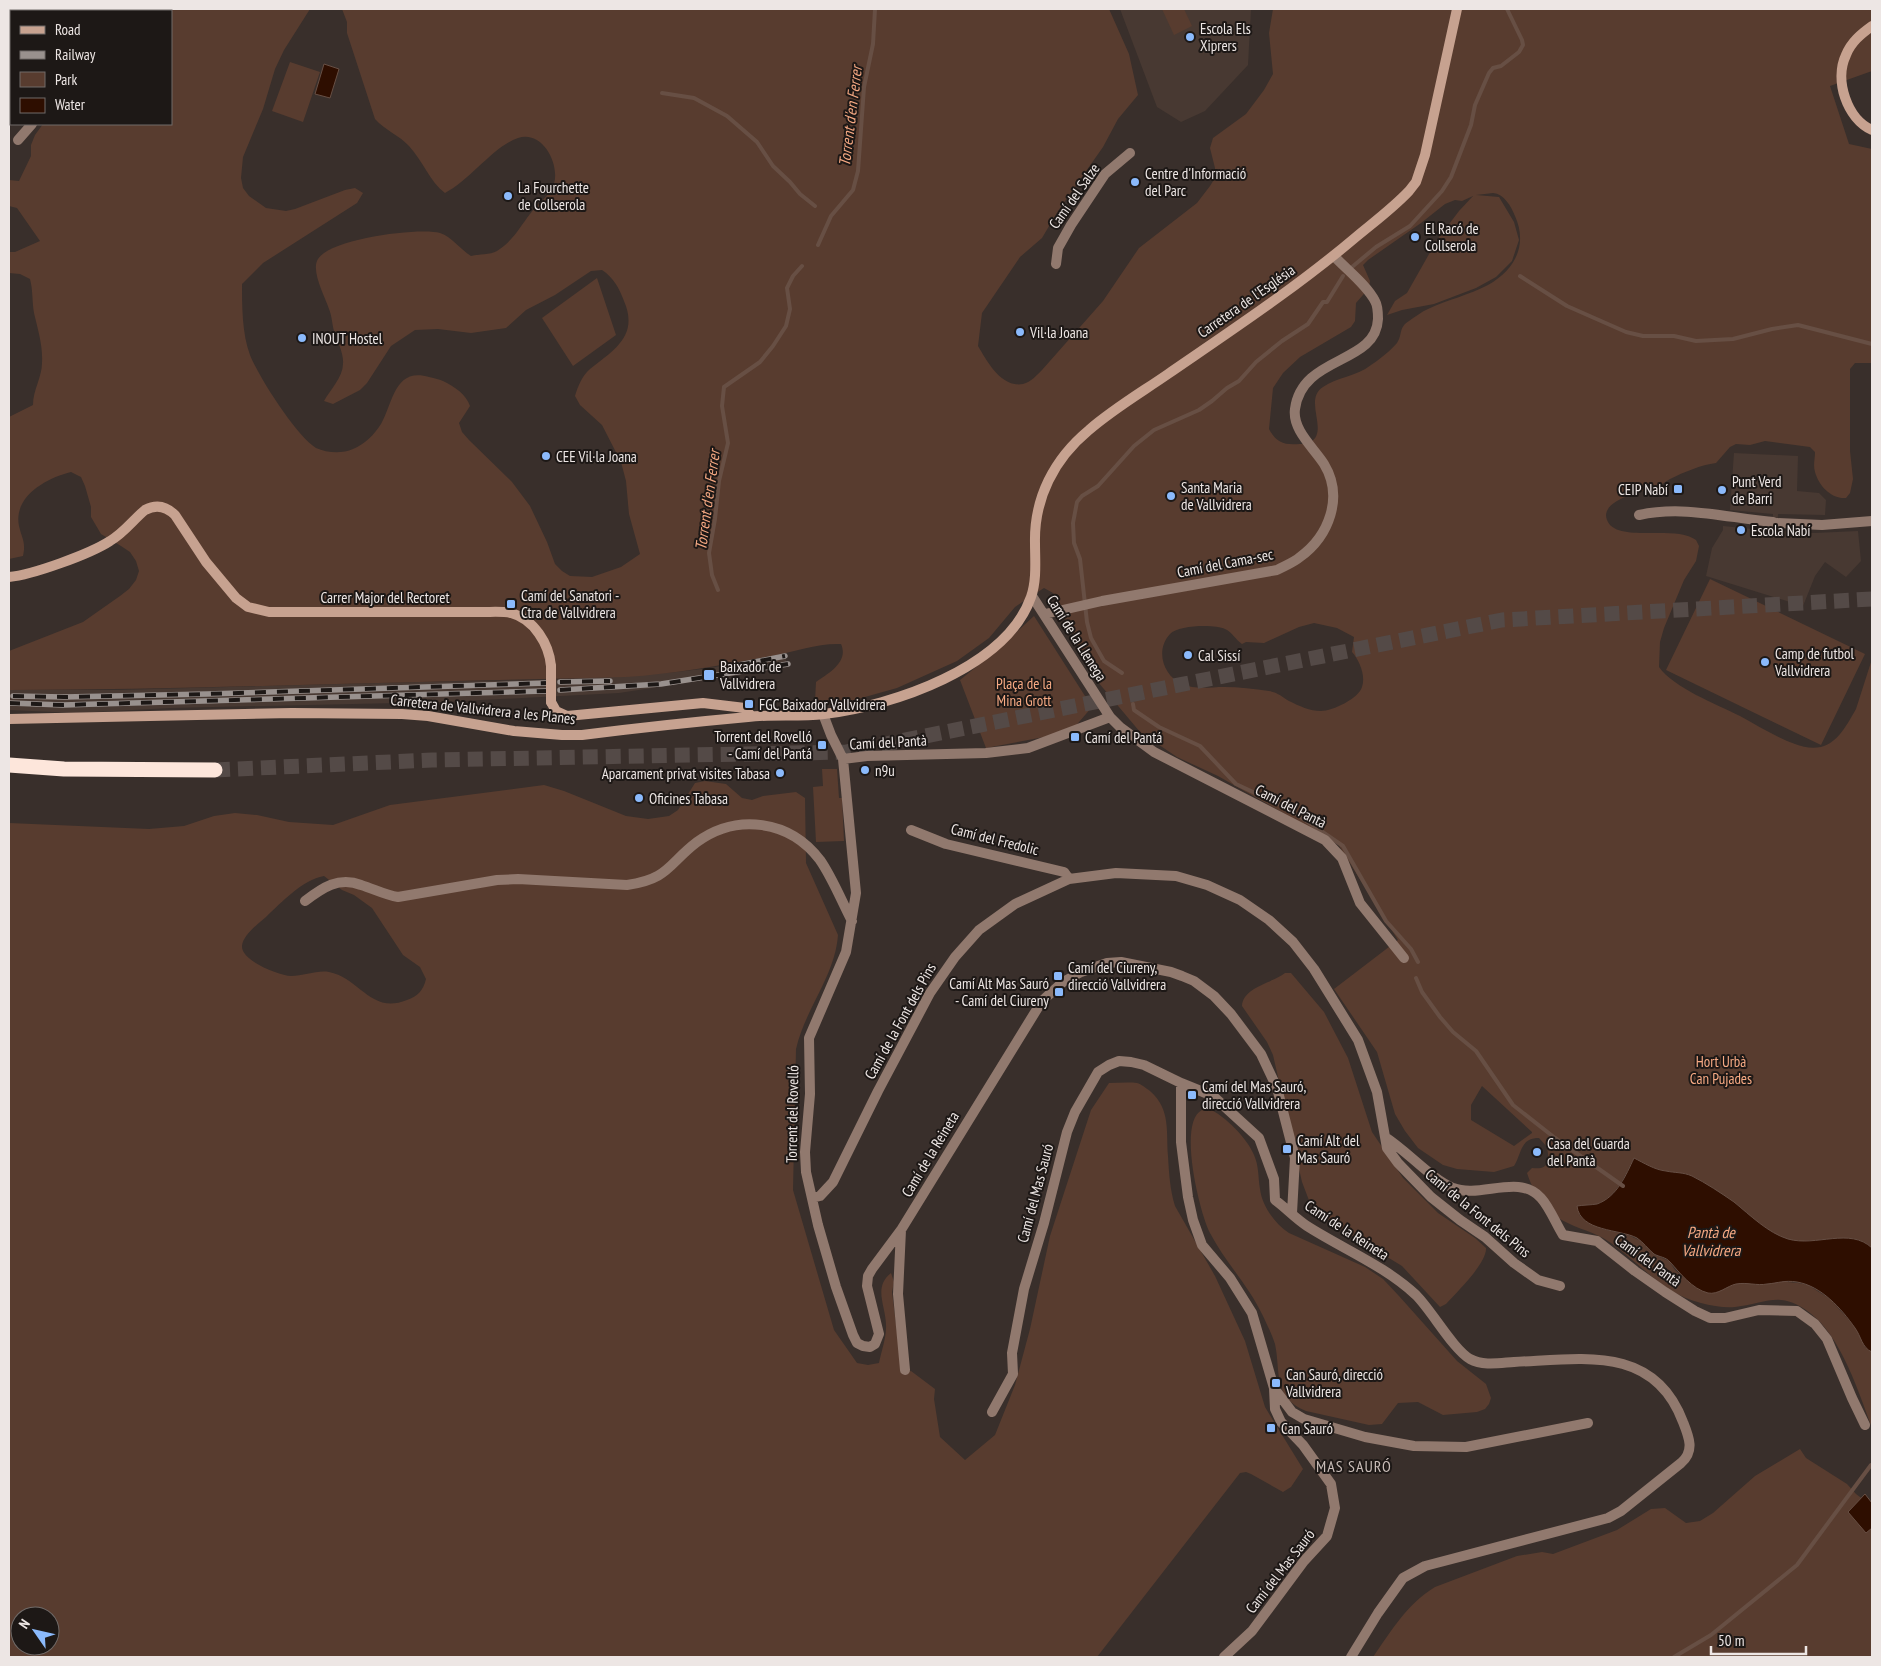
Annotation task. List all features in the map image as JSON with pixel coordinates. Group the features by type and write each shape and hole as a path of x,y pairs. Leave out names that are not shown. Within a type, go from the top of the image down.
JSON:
{"highway":[{"path":"9,765 64,769 215,770"}],"main road":[{"name":"Carretera de l'Església","path":"1032,596 1035,575 1037,508 1049,479 1072,446 1106,417 1280,297 1334,256 1402,199 1416,182 1425,155 1457,9"},
{"path":"1872,26 1848,49 1844,57 1842,75 1844,93 1850,111 1861,124 1872,130"},
{"name":"Carrer Major del Rectoret","path":"9,577 50,566 102,546 121,533 145,510 161,506 174,515 206,562 236,598 248,607 268,612 483,612 512,614 532,626 542,639 549,654 551,666 551,702 556,711 567,716 703,703 745,708 751,716"},
{"name":"Carretera de Vallvidrera a les Planes","path":"9,719 292,713 402,714 428,716 514,731 562,736 751,716 823,714 888,701 937,683 985,654 999,643 1018,622 1032,596"}],"street":[{"path":"18,140 31,125"},
{"name":"Camí del Salze","path":"1056,264 1058,248 1071,225 1105,174 1130,152"},
{"name":"Camí del Cama-sec","path":"1045,614 1102,601 1276,570 1300,558 1317,542 1330,521 1335,496 1332,479 1298,426 1294,411 1297,398 1304,386 1320,370 1366,345 1374,336 1378,323 1376,302 1334,256"},
{"path":"1639,515 1664,512 1714,513 1740,519 1775,523 1822,525 1872,521"},
{"name":"Camí de la Llenega","path":"1032,596 1110,717"},
{"name":"Torrent del Rovelló","path":"823,714 843,759 856,893 846,952 808,1038 810,1094 805,1152 806,1172 836,1286 850,1327 858,1343 863,1346 870,1347 875,1344 879,1334 867,1286 868,1276 901,1230"},
{"name":"Camí del Pantà","path":"843,759 867,756 986,753 1028,748 1110,717 1120,727 1154,752 1325,840 1342,858 1360,903 1404,958"},
{"path":"305,901 330,884 346,882 361,884 383,894 398,897 497,880 518,879 628,885 642,883 655,879 666,872 707,835 729,826 750,823 766,825 779,830 808,846 820,861 852,921"},
{"name":"Camí del Fredolic","path":"911,830 946,844 1064,872 1070,879"},
{"name":"Camí de la Font dels Pins","path":"812,1198 820,1196 833,1182 919,1012 942,974 979,930 1015,904 1070,879 1116,873 1183,877 1240,900 1269,920 1304,955 1358,1040 1377,1092 1386,1148 1438,1204 1485,1237 1514,1263 1538,1280 1560,1286"},
{"name":"Camí de la Reineta","path":"905,1370 898,1294 901,1230 1042,1001 1064,982 1081,972 1106,963 1121,962 1171,972 1194,981 1223,1005 1260,1054 1277,1088 1294,1147 1296,1166 1292,1213 1305,1225 1398,1281 1416,1295 1433,1314 1462,1353 1472,1360 1483,1364 1577,1359 1606,1360 1630,1366 1648,1376 1671,1396 1677,1405 1690,1441 1688,1455 1681,1464 1621,1511 1608,1518 1425,1566 1404,1578 1378,1613 1351,1657"},
{"name":"Camí del Mas Sauró","path":"992,1412 1013,1374 1012,1353 1024,1289 1044,1222 1066,1132 1086,1091 1098,1072 1119,1061 1131,1062 1144,1065 1214,1096 1259,1138 1274,1178 1275,1200 1292,1213"},
{"name":"Camí del Mas Sauró","path":"1181,1083 1181,1142 1193,1220 1202,1244 1230,1278 1252,1313 1274,1388 1274,1409 1281,1422 1303,1445 1332,1484 1335,1508 1327,1536 1304,1561 1252,1631 1224,1657"},
{"name":"Camí del Pantà","path":"1384,1137 1451,1187 1468,1191 1526,1188 1541,1198 1563,1235 1597,1240 1635,1271 1665,1292 1710,1318 1725,1318 1759,1310 1798,1310 1815,1324 1827,1339 1865,1425"},
{"path":"1274,1388 1292,1412 1304,1419 1365,1437 1414,1446 1466,1447 1588,1422"}],"shaded area":[{"name":"Escola Els Xiprers","path":"1120,9 1251,9 1248,65 1205,111 1181,122 1157,107"},
{"name":"Escola Nabí","path":"1734,453 1798,456 1797,491 1819,493 1826,500 1825,515 1778,514 1777,531 1815,533 1858,531 1861,561 1846,577 1825,562 1815,576 1803,606 1706,576 1712,548 1723,530 1723,526 1772,531 1773,514 1730,510"},
{"path":"784,654 788,667 619,693 442,702 171,708 76,713 9,710 9,690 115,690 545,680 676,672 710,668"}],"green space":[{"name":"Hort Urbà Can Pujades","path":"144,9 310,9 284,50 275,69 263,109 243,157 241,178 243,188 249,196 266,208 286,211 345,190 355,188 363,193 357,203 263,263 242,284 244,329 247,347 254,365 269,391 299,432 316,448 330,452 344,452 353,449 369,439 381,424 396,389 408,377 417,375 429,377 456,388 463,394 470,406 459,423 462,432 512,482 530,506 555,564 570,576 592,577 621,567 640,554 629,514 626,481 621,462 602,425 580,405 575,396 587,372 622,341 628,324 628,313 620,292 613,280 602,270 591,271 555,295 526,310 506,328 471,333 438,329 415,330 391,346 367,383 360,390 333,404 324,401 341,374 343,360 330,312 316,272 317,261 324,253 337,246 374,236 413,232 440,233 452,240 471,256 494,252 511,239 547,196 554,184 555,176 552,158 542,144 535,139 527,137 518,138 500,148 464,180 445,193 435,183 409,146 375,119 347,33 347,22 342,9 1109,9 1129,54 1138,95 1118,119 1103,147 1058,211 1042,238 1020,257 982,313 978,346 1001,378 1015,384 1023,384 1029,382 1042,370 1103,301 1139,248 1197,203 1210,186 1215,178 1215,168 1210,148 1213,138 1246,114 1273,74 1269,33 1273,9 1872,9 1872,71 1830,86 1849,144 1872,149 1872,363 1855,363 1850,369 1850,451 1853,479 1850,493 1846,498 1841,498 1826,491 1814,469 1815,452 1810,447 1765,441 1750,445 1736,444 1730,447 1716,463 1693,469 1656,487 1624,498 1610,507 1606,513 1607,520 1613,527 1622,531 1687,536 1696,540 1699,546 1696,561 1684,580 1660,642 1659,667 1666,675 1685,689 1788,741 1808,747 1821,747 1833,741 1850,720 1856,709 1872,659 1872,1248 1854,1239 1799,1241 1788,1239 1773,1233 1734,1202 1692,1176 1658,1169 1634,1158 1620,1185 1610,1196 1597,1204 1577,1206 1580,1216 1588,1222 1602,1229 1628,1235 1641,1241 1655,1255 1669,1261 1675,1270 1697,1288 1741,1283 1767,1284 1778,1281 1808,1285 1830,1299 1856,1328 1865,1347 1872,1352 1872,1428 1855,1382 1840,1350 1821,1323 1800,1306 1782,1300 1774,1300 1727,1307 1687,1299 1653,1278 1611,1243 1567,1223 1553,1214 1537,1195 1527,1173 1532,1168 1544,1167 1549,1161 1547,1147 1539,1138 1525,1143 1514,1166 1494,1172 1457,1169 1443,1165 1418,1148 1395,1114 1377,1052 1334,989 1398,940 1338,844 1218,776 1177,757 1140,732 1098,682 1068,627 1057,599 1053,593 1044,588 1015,607 989,638 957,661 897,688 847,702 815,701 816,682 832,671 840,662 843,650 841,644 815,646 699,669 626,677 9,690 9,651 83,622 129,589 136,580 139,571 136,561 130,552 101,534 91,517 91,507 81,477 71,472 42,484 26,497 19,515 19,526 24,544 23,556 9,559 9,417 33,405 34,394 42,368 42,357 30,279 20,274 9,273 9,252 15,252 40,241 17,208 9,206 9,180 19,181 31,156 31,145 42,125 172,125 172,10","holes":["1497,194 1507,201 1519,227 1520,237 1519,247 1512,264 1505,272 1481,289 1420,313 1406,324 1397,343 1378,360 1359,372 1323,387 1317,393 1315,399 1318,430 1316,437 1311,442 1290,444 1278,441 1269,429 1273,388 1283,373 1300,357 1351,327 1355,321 1356,303 1369,288 1370,281 1363,265 1368,260 1445,204 1455,200 1462,201 1473,196 1437,240 1407,293 1395,301 1387,315 1434,304 1476,288 1496,277 1512,261 1519,240 1514,222 1499,197 1476,195","1314,623 1337,628 1354,637 1352,652 1361,668 1363,682 1360,691 1345,703 1332,709 1321,711 1309,709 1272,692 1235,687 1192,687 1175,680 1163,662 1162,655 1165,640 1174,631 1188,627 1220,627 1230,632 1242,644 1246,642 1264,643 1299,627","1482,1086 1532,1132 1532,1133 1514,1146 1471,1120 1471,1105"]},
{"path":"1162,9 1184,9 1192,26 1174,35"},
{"path":"290,62 320,72 303,122 272,111"},
{"path":"597,278 616,335 573,366 542,318"},
{"name":"Camp de futbol Vallvidrera","path":"1710,579 1865,654 1821,745 1666,670"},
{"name":"Plaça de la Mina Grott","path":"1034,616 1092,707 1073,729 1055,735 986,748 960,680"},
{"path":"822,769 837,769 839,798 842,798 844,841 816,842 813,787 823,786"},
{"path":"705,781 726,784 742,798 752,800 763,796 796,792 805,798 806,863 838,935 836,950 826,979 800,1034 796,1049 793,1190 834,1330 857,1363 868,1365 879,1363 886,1328 881,1291 885,1279 891,1273 894,1282 892,1292 902,1373 911,1371 935,1389 934,1399 940,1437 965,1460 995,1435 1015,1385 1030,1329 1050,1236 1091,1110 1109,1083 1137,1083 1157,1098 1164,1113 1170,1181 1175,1206 1215,1276 1245,1341 1265,1407 1303,1469 1291,1487 1283,1492 1251,1474 1246,1472 1240,1473 1097,1657 9,1657 9,823 149,829 184,826 214,816 235,813 257,815 289,822 333,825 390,805 544,785 626,816 648,819 669,816 678,810 695,783","holes":["324,876 342,890 354,895 372,908 403,955 420,967 426,979 422,990 417,995 395,1003 384,1003 366,994 349,981 329,972 315,972 296,976 285,975 254,962 243,952 243,942 255,926 300,887 316,878"]},
{"path":"1285,973 1291,973 1324,1012 1348,1058 1372,1132 1403,1178 1438,1213 1475,1238 1486,1248 1477,1269 1446,1304 1440,1307 1402,1266 1333,1224 1310,1203 1302,1182 1273,1055 1267,1042 1242,1006 1247,994"},
{"path":"1209,1109 1228,1122 1247,1142 1257,1163 1263,1202 1279,1225 1289,1233 1365,1267 1383,1279 1457,1361 1486,1384 1491,1398 1485,1409 1477,1412 1443,1415 1418,1402 1398,1403 1382,1424 1369,1425 1306,1411 1288,1399 1280,1383 1275,1344 1269,1330 1251,1294 1210,1233 1196,1189 1191,1132 1195,1118 1202,1110"},
{"path":"1800,1449 1806,1458 1847,1484 1856,1494 1872,1506 1872,1657 1373,1657 1408,1610 1435,1587 1517,1556 1542,1552 1553,1554 1617,1530 1651,1509 1665,1508 1686,1523 1700,1521 1713,1513 1755,1476"}],"water":[{"path":"324,64 339,69 330,98 315,94"},
{"name":"Pantà de Vallvidrera","path":"1634,1158 1658,1169 1692,1176 1734,1202 1773,1233 1788,1239 1810,1241 1854,1239 1872,1248 1872,1352 1864,1345 1857,1331 1830,1299 1806,1284 1785,1281 1763,1284 1740,1284 1733,1285 1719,1292 1708,1293 1697,1288 1682,1276 1668,1260 1654,1254 1637,1238 1585,1221 1577,1206 1597,1204 1610,1196 1620,1185"},
{"path":"1865,1494 1872,1503 1872,1528 1866,1533 1848,1512"}],"waterway":[{"name":"Torrent d'en Ferrer","path":"818,245 831,216 853,190 858,171 864,87 873,44 875,9"},
{"path":"1352,267 1376,247 1410,226 1442,191 1451,177 1471,125 1475,105 1489,73 1493,68 1501,66 1519,52 1523,45 1507,9"},
{"path":"662,93 694,98 727,116 757,142 773,166 800,194 815,206"},
{"name":"Torrent d'en Ferrer","path":"718,590 712,575 709,553 719,481 728,443 722,406 724,387 760,362 786,326 790,309 787,288 793,276 802,266"},
{"path":"1122,673 1104,661 1091,638 1087,622 1080,559 1074,543 1073,523 1077,502 1082,496 1098,486 1134,446 1154,430 1199,410 1239,381 1256,362 1282,341 1308,324 1323,302 1327,302 1343,276"},
{"path":"1520,276 1567,306 1626,332 1643,336 1674,336 1696,341 1733,339 1772,329 1798,325 1872,344"},
{"path":"1133,704 1134,710 1159,727 1200,746 1236,784 1289,809 1343,846 1386,921 1411,949 1418,962"},
{"path":"1416,978 1422,992 1440,1017 1453,1032 1476,1051 1513,1105 1555,1138 1623,1186"},
{"path":"1674,1657 1711,1635 1797,1565 1871,1465"}],"tunnel":[{"path":"215,770 432,760 846,752 1502,620 1872,599"}],"railway":[{"path":"739,665 785,656"},
{"path":"560,690 661,684 788,664"},
{"path":"560,682 610,681"},
{"path":"13,696 64,697 207,694 546,683"},
{"path":"9,703 63,705 546,691"}],"place":[{"name":"Escola Els Xiprers","path":"1190,37"},
{"name":"Centre d'Informació del Parc","path":"1135,182"},
{"name":"La Fourchette de Collserola","path":"508,196"},
{"name":"El Racó de Collserola","path":"1415,237"},
{"name":"Vil·la Joana","path":"1020,332"},
{"name":"INOUT Hostel","path":"302,338"},
{"name":"CEE Vil·la Joana","path":"546,456"},
{"name":"CEIP Nabí","path":"1678,489"},
{"name":"Punt Verd de Barri","path":"1722,490"},
{"name":"Santa Maria de Vallvidrera","path":"1171,496"},
{"name":"Escola Nabí","path":"1741,530"},
{"name":"Camí del Sanatori - Ctra de Vallvidrera","path":"511,604"},
{"name":"Cal Sissí","path":"1188,655"},
{"name":"Camp de futbol Vallvidrera","path":"1765,662"},
{"name":"Baixador de Vallvidrera","path":"709,675"},
{"name":"FGC Baixador Vallvidrera","path":"749,704"},
{"name":"Camí del Pantá","path":"1075,737"},
{"name":"Torrent del Rovelló - Camí del Pantá","path":"822,745"},
{"name":"n9u","path":"865,770"},
{"name":"Aparcament privat visites Tabasa","path":"780,773"},
{"name":"Oficines Tabasa","path":"639,798"},
{"name":"Camí del Ciureny, direcció Vallvidrera","path":"1058,976"},
{"name":"Camí Alt Mas Sauró - Camí del Ciureny","path":"1059,992"},
{"name":"Camí del Mas Sauró, direcció Vallvidrera","path":"1192,1095"},
{"name":"Camí Alt del Mas Sauró","path":"1287,1149"},
{"name":"Casa del Guarda del Pantà","path":"1537,1152"},
{"name":"Can Sauró, direcció Vallvidrera","path":"1276,1383"},
{"name":"Can Sauró","path":"1271,1428"}],"district":[{"name":"MAS SAURÓ","path":"1354,1466"}]}
